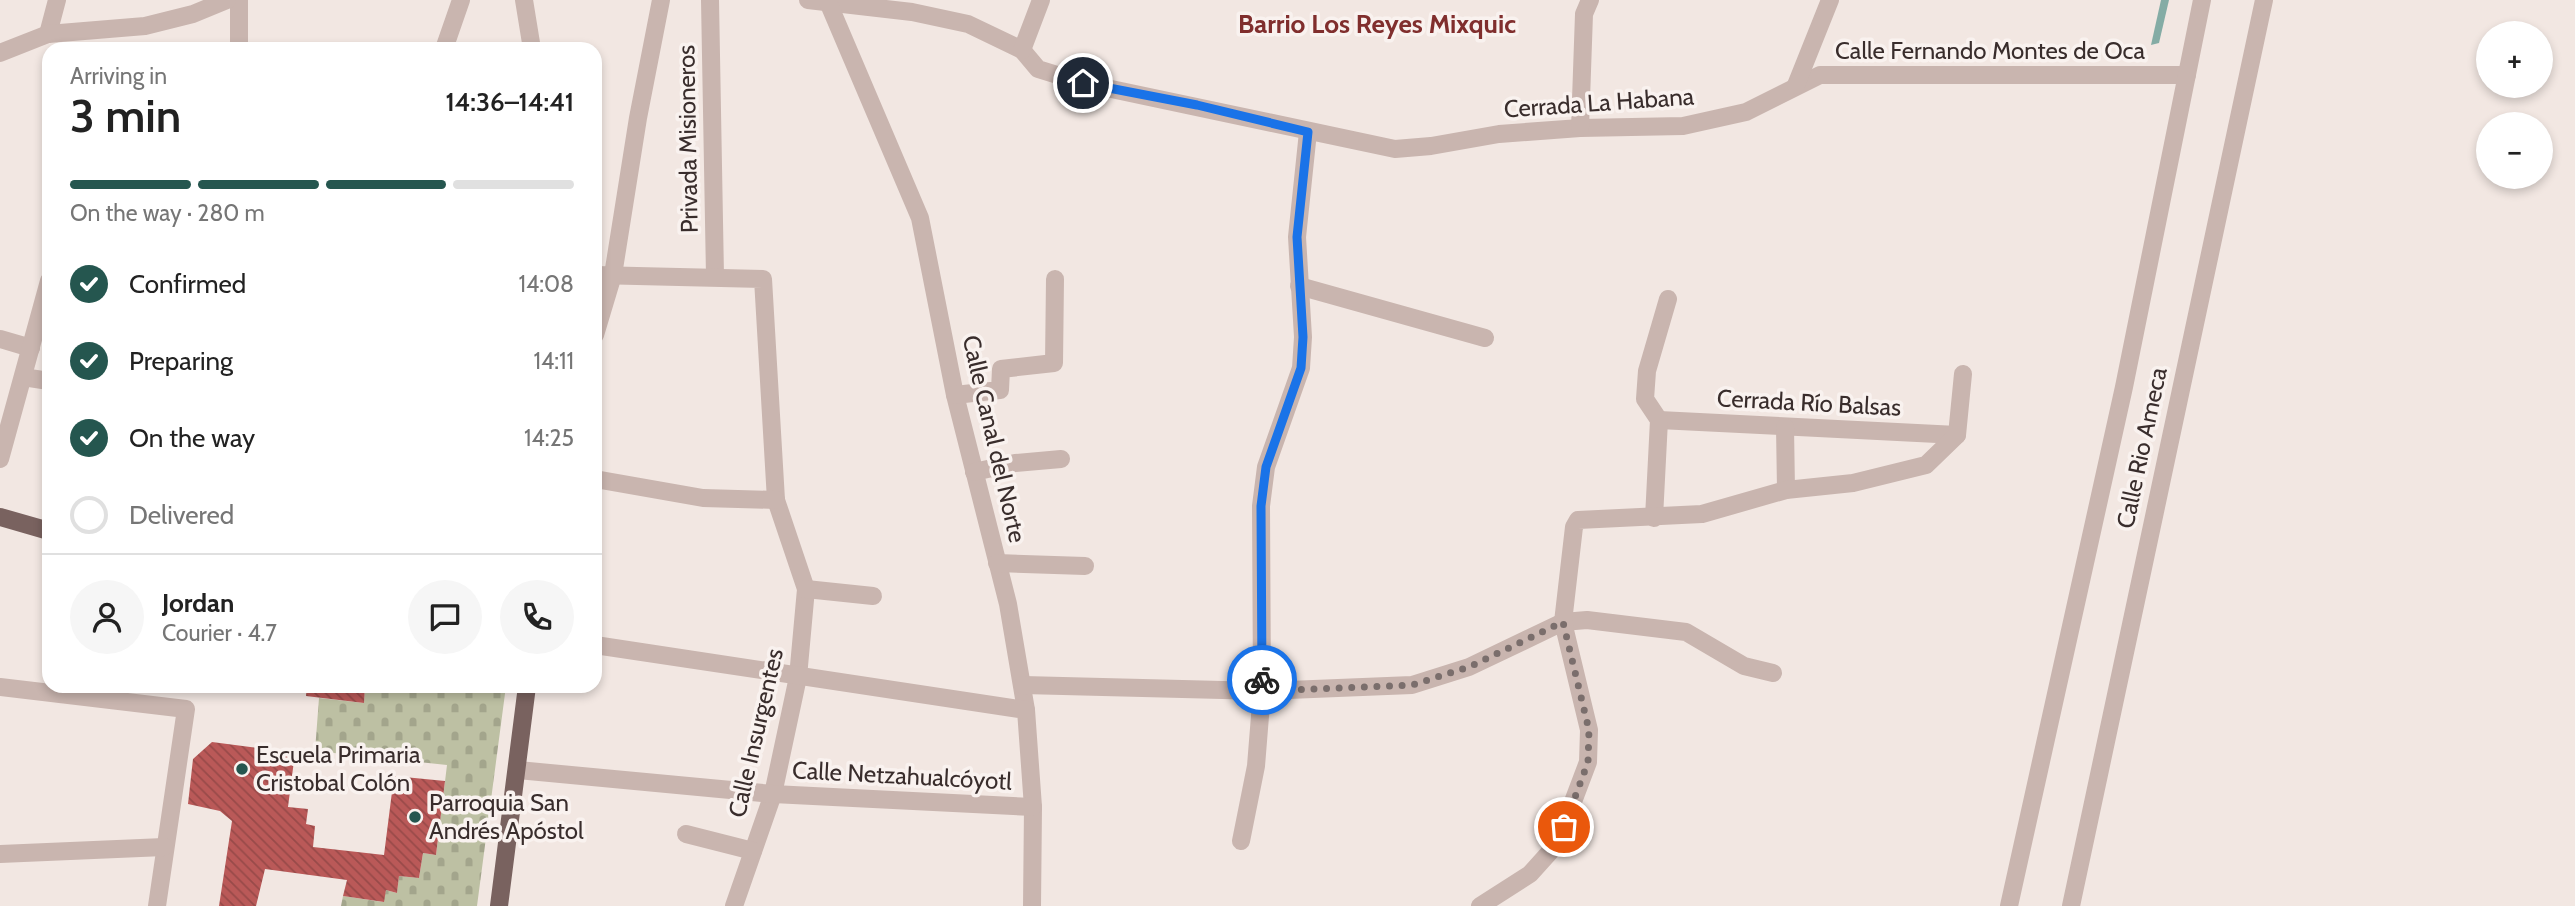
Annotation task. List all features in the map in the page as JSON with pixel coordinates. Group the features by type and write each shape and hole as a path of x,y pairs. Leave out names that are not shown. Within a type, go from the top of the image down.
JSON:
{"main road":[{"path":"0,517 42,529"},
{"path":"499,906 526,693"}],"street":[{"path":"48,34 57,0"},
{"path":"0,53 48,34 95,40 193,14 227,0"},
{"path":"239,0 239,42"},
{"path":"446,42 461,0"},
{"path":"524,0 531,42"},
{"path":"602,312 613,275 638,118 661,0"},
{"name":"Privada Misioneros","path":"709,0 715,276"},
{"path":"808,0 913,6 968,24 1021,50 1038,69 1083,83 1197,105 1308,132 1297,237 1303,337 1301,368 1266,467 1261,506 1262,691 1256,766 1241,841"},
{"path":"1021,50 1041,0"},
{"path":"1580,128 1584,15 1590,0"},
{"path":"1796,86 1830,0"},
{"name":"Calle Rio Ameca","path":"2009,906 2124,387 2202,0"},
{"name":"Calle Rio Ameca","path":"2071,906 2264,0"},
{"name":"Calle Canal del Norte","path":"828,2 920,218 955,395 998,563 1026,710 1033,807 1032,906"},
{"name":"Calle Fernando Montes de Oca","path":"1796,86 1820,75 2187,75"},
{"name":"Cerrada La Habana","path":"1308,132 1395,149 1431,146 1499,134 1580,128 1683,126 1746,112 1775,100 1796,86"},
{"path":"602,275 715,276"},
{"name":"Calle Insurgentes","path":"715,276 763,279 776,500 806,590 799,677 773,794 734,906"},
{"path":"955,395 1000,390 1001,369 1054,363 1055,279"},
{"path":"1299,286 1485,338"},
{"path":"1654,518 1659,420 1645,399 1647,371 1668,299"},
{"path":"0,459 42,307"},
{"path":"0,339 31,348"},
{"path":"1480,906 1530,874 1557,844 1588,762 1589,730 1563,622 1570,554 1578,520 1702,514 1786,490 1853,483 1926,466 1957,435 1963,374"},
{"path":"23,377 42,381"},
{"name":"Cerrada Río Balsas","path":"1659,420 1957,435"},
{"path":"1785,426 1786,490"},
{"path":"974,472 1015,463 1061,459"},
{"path":"602,480 702,498 776,500"},
{"path":"998,563 1085,566"},
{"path":"806,590 873,596"},
{"path":"1023,685 1262,691 1412,685 1469,667 1563,622 1587,620 1686,632 1744,666 1773,673"},
{"path":"602,646 1026,710"},
{"path":"0,687 42,690"},
{"path":"117,694 186,709 157,906"},
{"name":"Calle Netzahualcóyotl","path":"518,770 773,794 1033,807"},
{"path":"686,834 752,851"},
{"path":"0,854 164,847"}],"green space":[{"path":"365,693 505,693 477,906 341,906 343,896 383,902 386,890 397,893 399,876 419,878 423,853 436,855 447,765 315,751 319,698 364,703"}],"water":[{"path":"2161,0 2169,0 2159,43 2151,45"}],"building":[{"path":"306,693 365,693 364,703 306,696"},
{"path":"212,742 295,753 288,807 308,809 306,824 315,826 313,847 384,855 394,776 445,781 436,855 423,853 419,878 399,876 397,893 386,890 384,902 343,896 347,880 265,869 256,906 219,906 232,821 220,811 188,804 193,759"}],"way so far":[{"path":"1262,680 1262,691 1412,685 1469,667 1563,622 1589,730 1588,762 1564,827"}],"place":[{"name":"Escuela Primaria Cristobal Colón","path":"242,769"},
{"name":"Parroquia San Andrés Apóstol","path":"415,817"}],"district":[{"name":"Barrio Los Reyes Mixquic","path":"1377,24"}],"route":[{"path":"1083,83 1159,100 1197,105 1308,132 1297,237 1303,337 1301,368 1266,467 1261,506 1262,680"}]}
